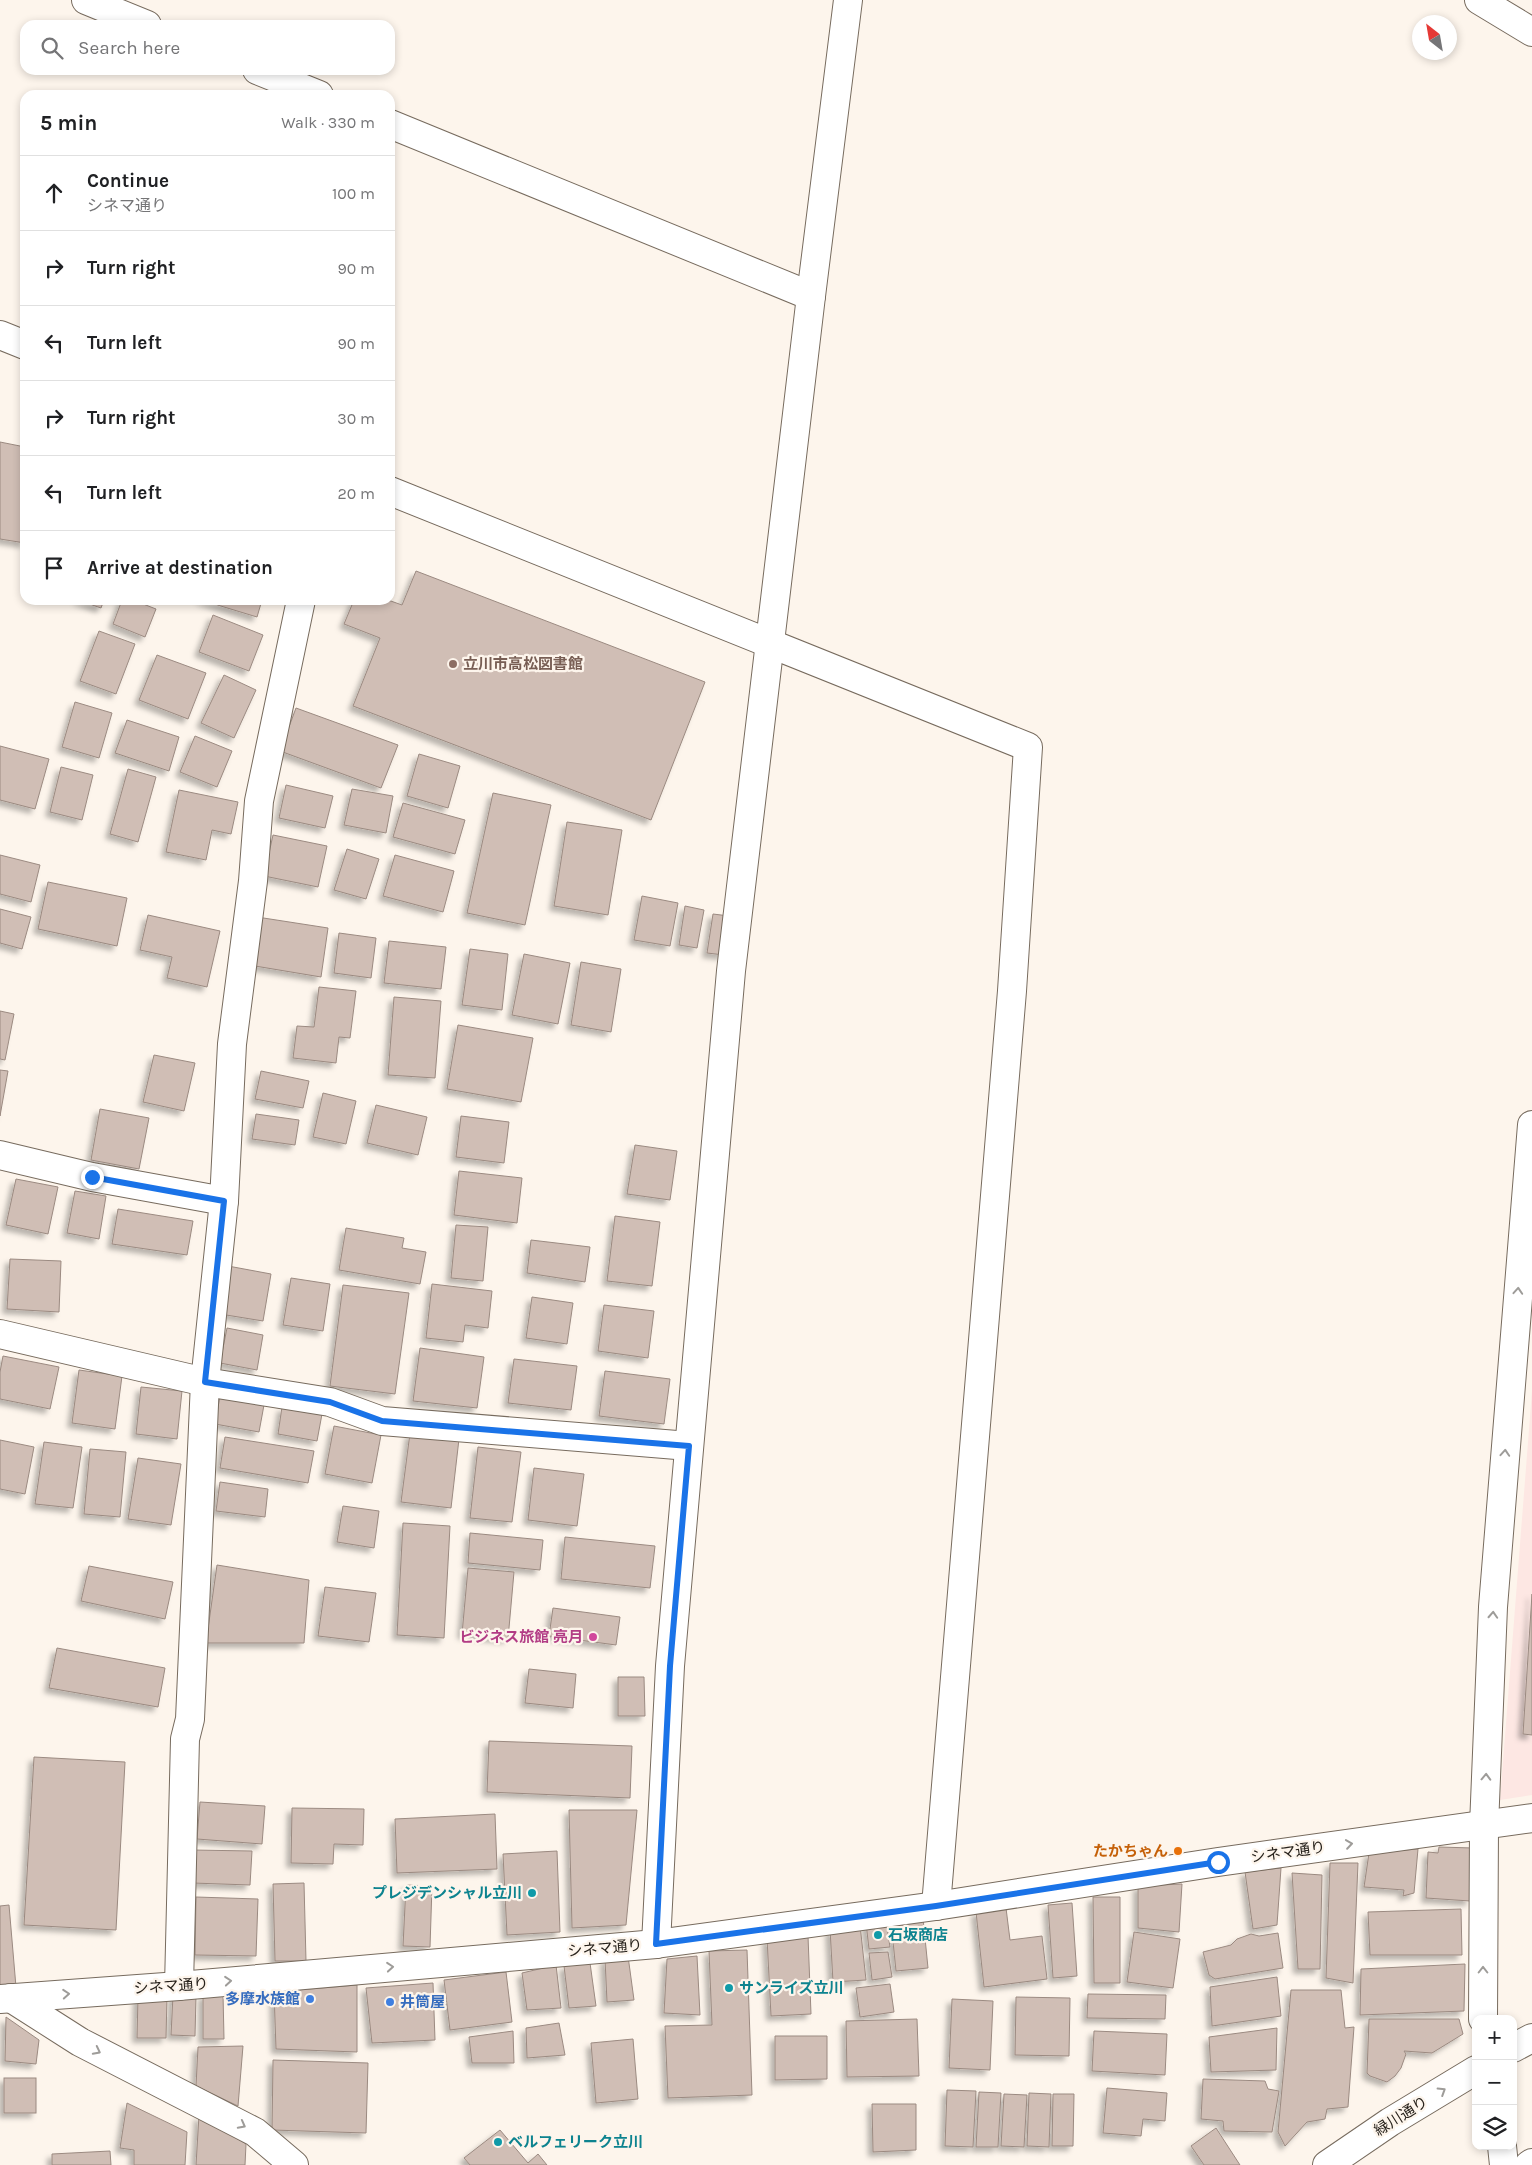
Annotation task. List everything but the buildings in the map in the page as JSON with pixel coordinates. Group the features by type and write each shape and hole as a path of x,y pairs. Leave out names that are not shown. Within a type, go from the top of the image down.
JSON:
{"street":[{"path":"86,0 135,20"},
{"path":"656,1944 670,1666 731,971 848,0"},
{"path":"1479,0 1532,32"},
{"path":"269,75 307,90"},
{"path":"395,126 811,296"},
{"path":"0,335 20,343"},
{"path":"395,494 1028,747 1012,991 936,1906"},
{"path":"179,1986 185,1739 190,1719 205,1382 224,1201 232,1044 253,881 259,801 299,605"},
{"path":"1483,2015 1484,1826 1493,1607 1528,1203 1532,1125"},
{"path":"0,1155 92,1177 224,1201"},
{"path":"0,1334 205,1382 330,1402 382,1421 689,1446"},
{"name":"シネマ通り","path":"6,1999 179,1986 656,1944 936,1906 1218,1862 1532,1818"},
{"path":"6,1999 80,2042 255,2132 294,2165"},
{"path":"1517,2046 1532,2038"},
{"name":"緑川通り","path":"1327,2165 1390,2122 1472,2072"},
{"path":"1502,2150 1504,2165"}],"shaded area":[{"path":"1532,1391 1532,1795 1500,1800"}],"place":[{"name":"立川市高松図書館","path":"453,664"},
{"name":"ビジネス旅館 亮月","path":"593,1637"},
{"name":"たかちゃん","path":"1178,1851"},
{"name":"プレジデンシャル立川","path":"532,1893"},
{"name":"石坂商店","path":"878,1935"},
{"name":"サンライズ立川","path":"729,1988"},
{"name":"多摩水族館","path":"310,1999"},
{"name":"井筒屋","path":"390,2002"},
{"name":"ベルフェリーク立川","path":"498,2142"}],"route":[{"path":"92,1177 224,1201 205,1382 330,1402 382,1421 689,1446 670,1666 656,1944 936,1906 1218,1862"}]}
